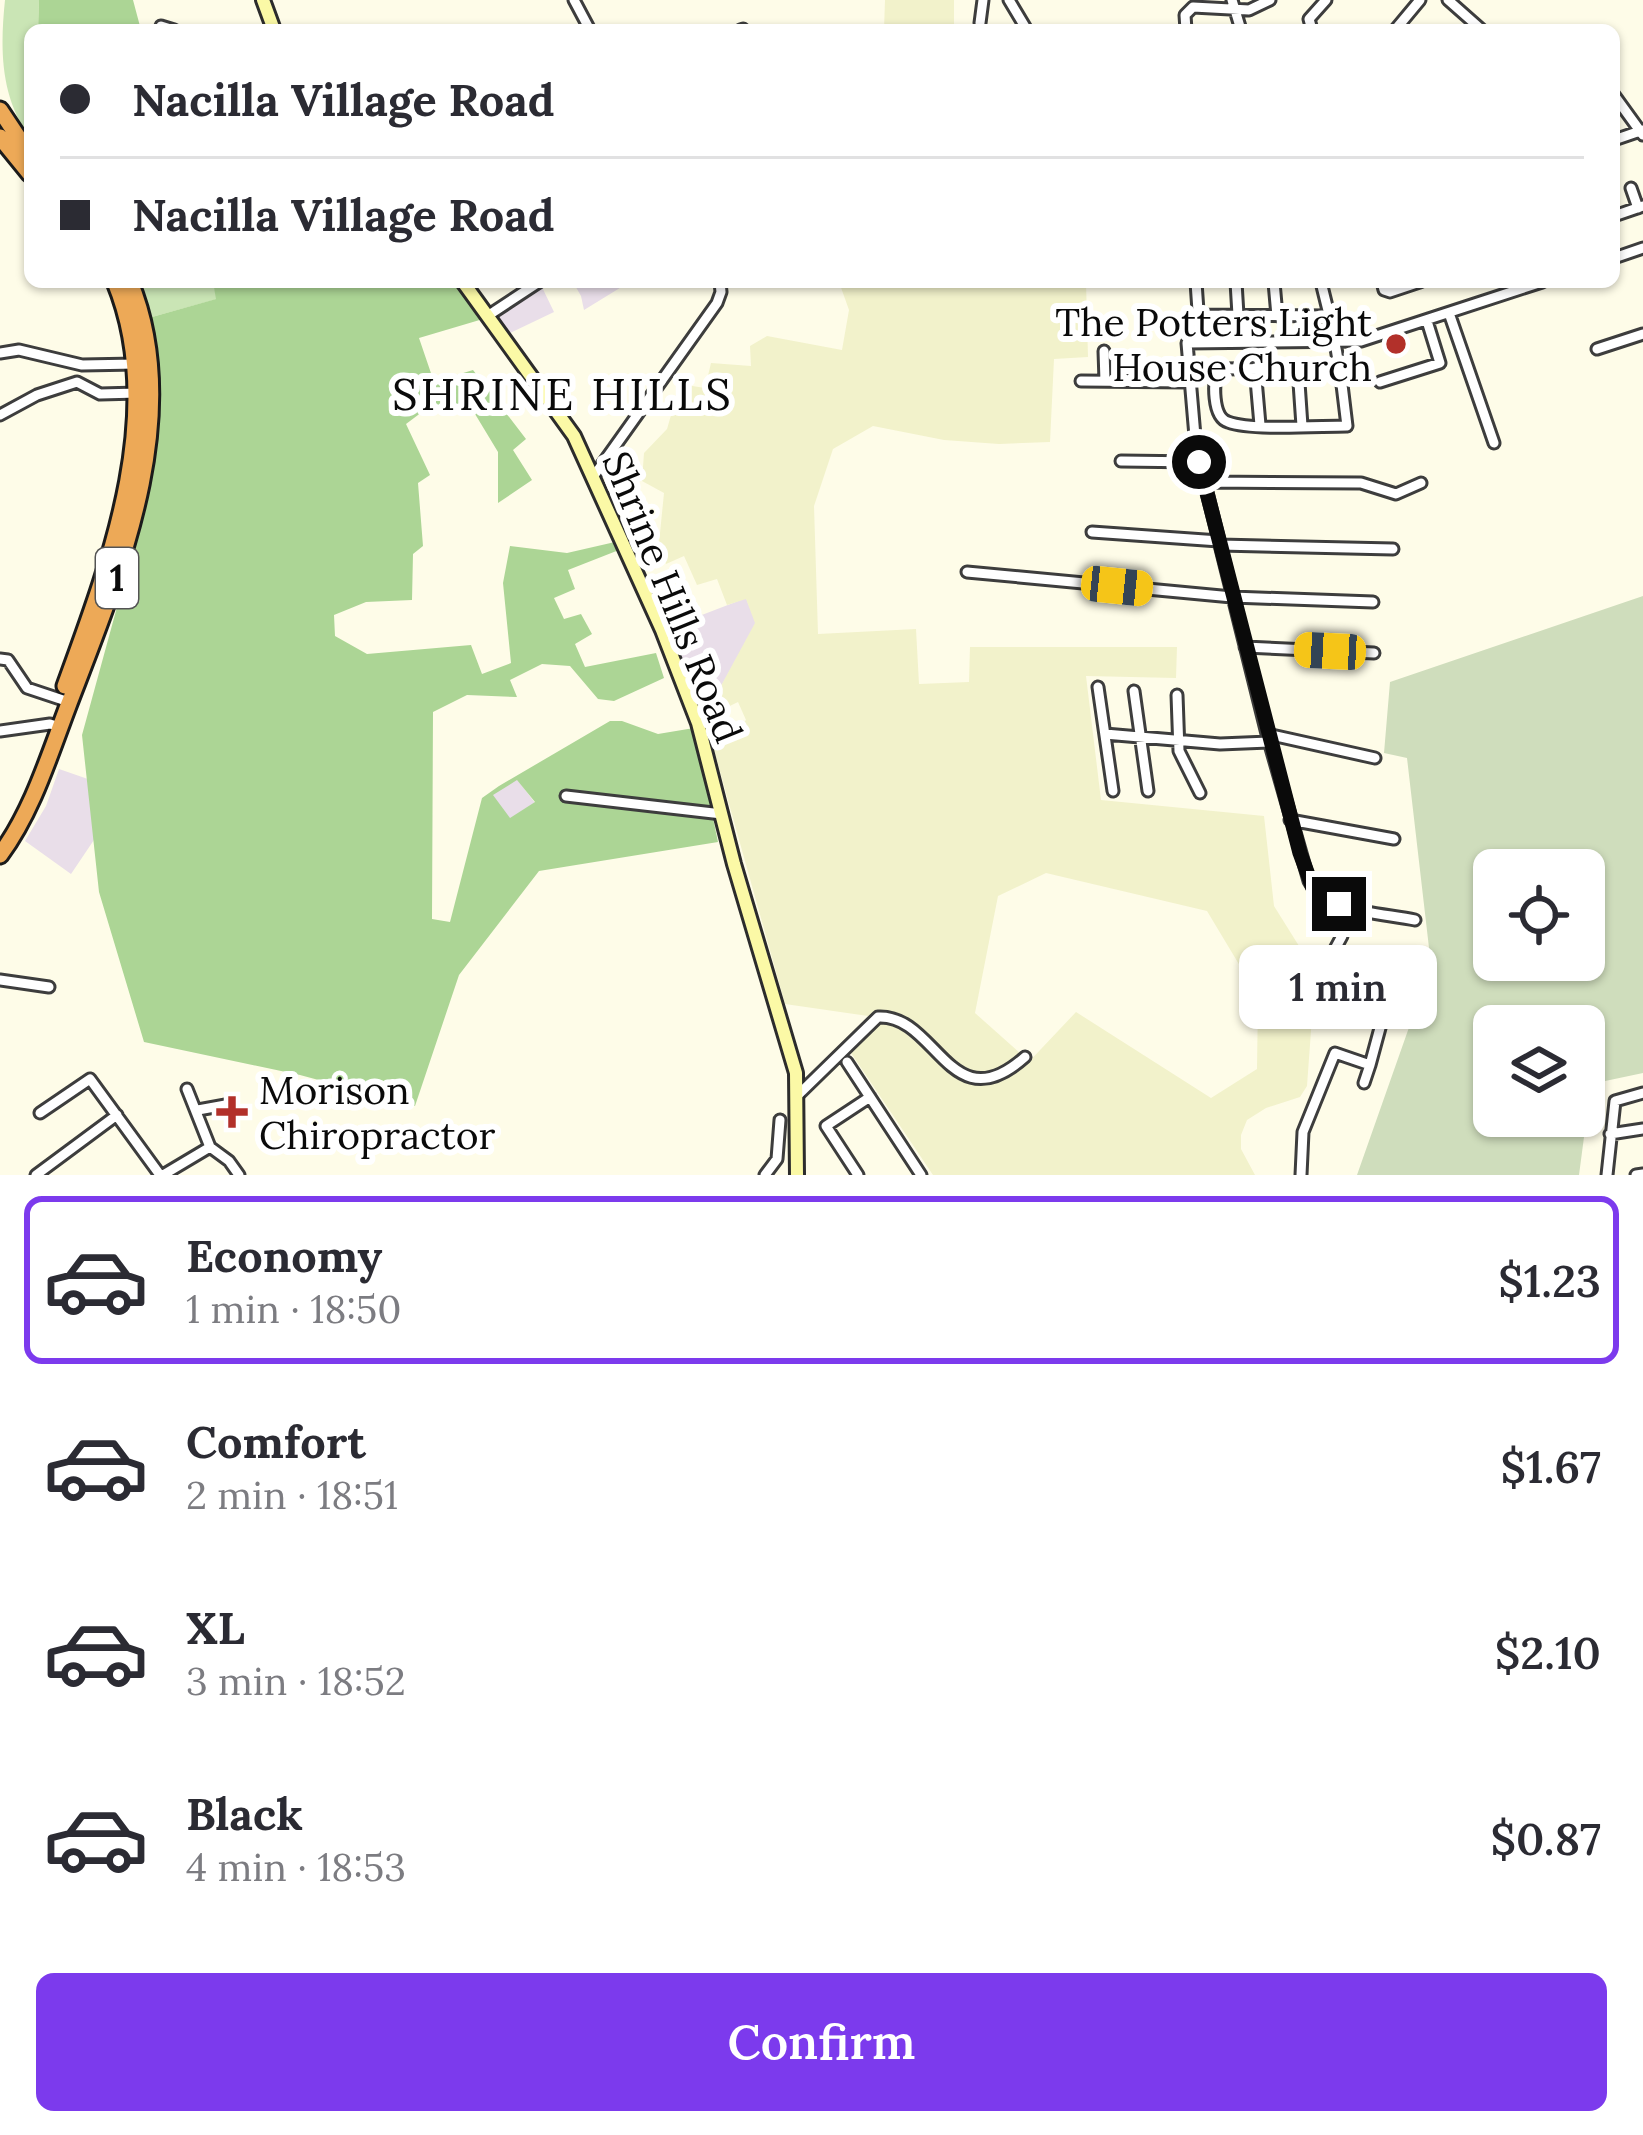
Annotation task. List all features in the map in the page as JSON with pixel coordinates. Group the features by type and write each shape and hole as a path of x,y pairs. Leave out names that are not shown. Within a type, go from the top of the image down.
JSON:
{"highway":[{"path":"0,110 24,146"},
{"path":"0,137 24,167"},
{"name":"1","path":"117,288 142,363"},
{"name":"1","path":"0,855 18,827 130,541 142,392 142,320 132,288"},
{"name":"1","path":"0,841 55,726"}],"street":[{"path":"980,23 983,0"},
{"path":"1186,24 1190,8 1234,4 1256,9 1270,0"},
{"path":"1310,24 1309,19 1325,0"},
{"path":"1400,24 1420,0"},
{"path":"1448,0 1475,24"},
{"path":"1620,102 1642,132"},
{"path":"1630,188 1641,207"},
{"name":"Shrine Hills Road","path":"469,288 555,407 593,477 682,679 703,738 796,1073 797,1175"},
{"path":"489,315 530,288"},
{"path":"593,477 717,303 719,288"},
{"path":"1197,288 1200,314 1330,316"},
{"path":"1236,288 1238,316"},
{"path":"1275,288 1277,316"},
{"path":"1323,288 1337,342 1341,368 1347,426 1260,425 1221,419 1216,371 1341,368"},
{"path":"1415,920 1339,904 1311,886 1268,738 1199,462 1186,343 1367,340 1525,288"},
{"path":"1449,314 1494,443"},
{"path":"1380,382 1440,363 1427,321"},
{"path":"1597,349 1643,334"},
{"path":"0,353 19,350 82,365 142,363"},
{"path":"1104,352 1106,381"},
{"path":"1255,368 1260,425"},
{"path":"1298,368 1302,426"},
{"path":"1081,381 1189,382"},
{"path":"0,415 77,382 100,394 142,392"},
{"path":"1121,461 1199,462"},
{"path":"1204,482 1360,483 1396,494 1421,483"},
{"path":"1092,532 1219,543 1393,549"},
{"path":"968,572 1232,598 1373,602"},
{"path":"1245,647 1374,652"},
{"path":"0,659 8,660 27,688 64,700"},
{"path":"1098,687 1112,791"},
{"path":"1134,691 1148,791"},
{"path":"1177,695 1181,760 1201,793"},
{"path":"0,731 55,726"},
{"path":"1105,734 1178,741 1268,738 1375,758"},
{"path":"566,796 722,814"},
{"path":"1290,820 1394,839"},
{"path":"1339,904 1342,936 1335,949 1341,984 1364,983 1415,996"},
{"path":"1364,1083 1388,990 1389,962"},
{"path":"0,980 49,987"},
{"path":"798,1095 878,1017 899,1021 970,1078 994,1076 1025,1057"},
{"path":"1300,1175 1304,1132 1335,1053 1370,1065"},
{"path":"847,1062 921,1175"},
{"path":"40,1113 90,1079 162,1175 210,1147"},
{"path":"187,1089 210,1147 239,1175"},
{"path":"1606,1175 1617,1099 1643,1093"},
{"path":"858,1175 826,1126 870,1097"},
{"path":"198,1110 232,1104"},
{"path":"37,1175 117,1115"},
{"path":"765,1175 780,1151 780,1120"},
{"path":"1610,1134 1643,1129"}],"shaded area":[{"path":"533,288 542,288 554,312 506,335 491,316"},
{"path":"576,288 620,288 584,310"},
{"path":"746,598 756,623 703,719 668,628"},
{"path":"59,769 108,786 100,831 71,874 25,841 46,806"},
{"path":"517,779 535,803 510,819 492,795"}],"green space":[{"path":"5,0 39,0 38,24 24,24 24,128 4,72"},
{"path":"39,0 133,0 139,24 38,24"},
{"path":"885,0 954,0 954,24 884,24"},
{"path":"142,288 214,288 217,299 152,317"},
{"path":"214,288 459,288 483,319 419,338 434,382 473,370 526,439 513,450 532,480 498,503 498,452 472,409 426,409 406,424 430,475 418,483 423,546 413,554 412,600 366,602 334,615 335,636 367,654 471,645 482,674 511,663 503,583 510,546 567,553 615,542 619,550 568,570 575,589 554,598 564,619 581,614 592,634 575,644 585,667 656,653 664,678 614,701 598,699 570,666 542,664 510,680 517,697 467,695 433,712 432,919 450,922 482,798 610,721 658,734 694,728 718,842 539,871 459,975 415,1106 300,1075 144,1042 99,892 82,735 137,534 152,317 216,299","holes":["517,780 535,802 510,818 493,795"]},
{"path":"841,288 1086,288 1088,357 1054,359 1050,442 944,440 873,426 833,449 814,506 818,634 916,629 919,684 969,682 970,647 1177,647 1176,678 1086,676 1101,800 1264,816 1274,906 1299,946 1312,1017 1307,1086 1300,1097 1247,1120 1241,1135 1241,1149 1255,1175 933,1175 849,1050 879,1021 896,1025 957,1078 982,1083 1024,1067 1076,1012 1211,1098 1257,1069 1258,996 1207,911 1046,873 998,896 975,1013 1021,1054 992,1072 971,1073 955,1064 894,1013 868,1016 785,1004 712,743 728,739 746,720 738,702 703,719 755,623 746,599 727,605 717,579 697,585 684,556 666,564 659,543 664,493 642,481 644,453 667,429 686,385 705,388 711,363 751,366 750,346 767,336 842,350 849,310"},
{"path":"1643,596 1643,1073 1605,1081 1605,1005 1473,1005 1473,1137 1584,1137 1579,1175 1357,1175 1431,965 1407,758 1384,753 1390,682"}],"place":[{"name":"The Potters Light House Church","path":"1396,344"},
{"name":"Morison Chiropractor","path":"232,1112"}],"district":[{"name":"SHRINE HILLS","path":"563,393"}],"route":[{"path":"1199,462 1300,853 1314,891 1339,904"}]}
